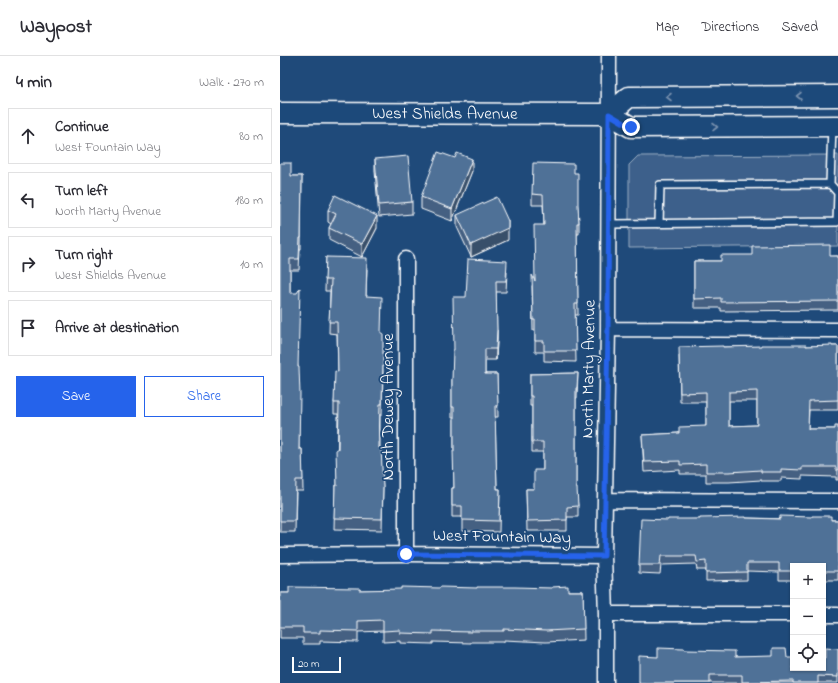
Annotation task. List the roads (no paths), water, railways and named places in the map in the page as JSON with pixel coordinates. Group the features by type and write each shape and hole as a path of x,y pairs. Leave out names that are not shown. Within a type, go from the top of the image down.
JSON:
{"street":[{"name":"North Marty Avenue","path":"606,683 604,556 608,329 609,56"},
{"path":"835,126 631,127 609,114 629,97 838,96"},
{"name":"West Shields Avenue","path":"280,113 609,114"},
{"name":"North Dewey Avenue","path":"406,259 406,554"},
{"path":"608,329 838,330"},
{"path":"605,500 838,501"},
{"name":"West Fountain Way","path":"280,555 406,554 604,556"},
{"path":"606,614 790,614"},
{"path":"826,614 838,614"}],"lane":[{"path":"609,224 837,222 838,193 830,184 835,126"},
{"path":"659,224 660,185 830,184"}]}
